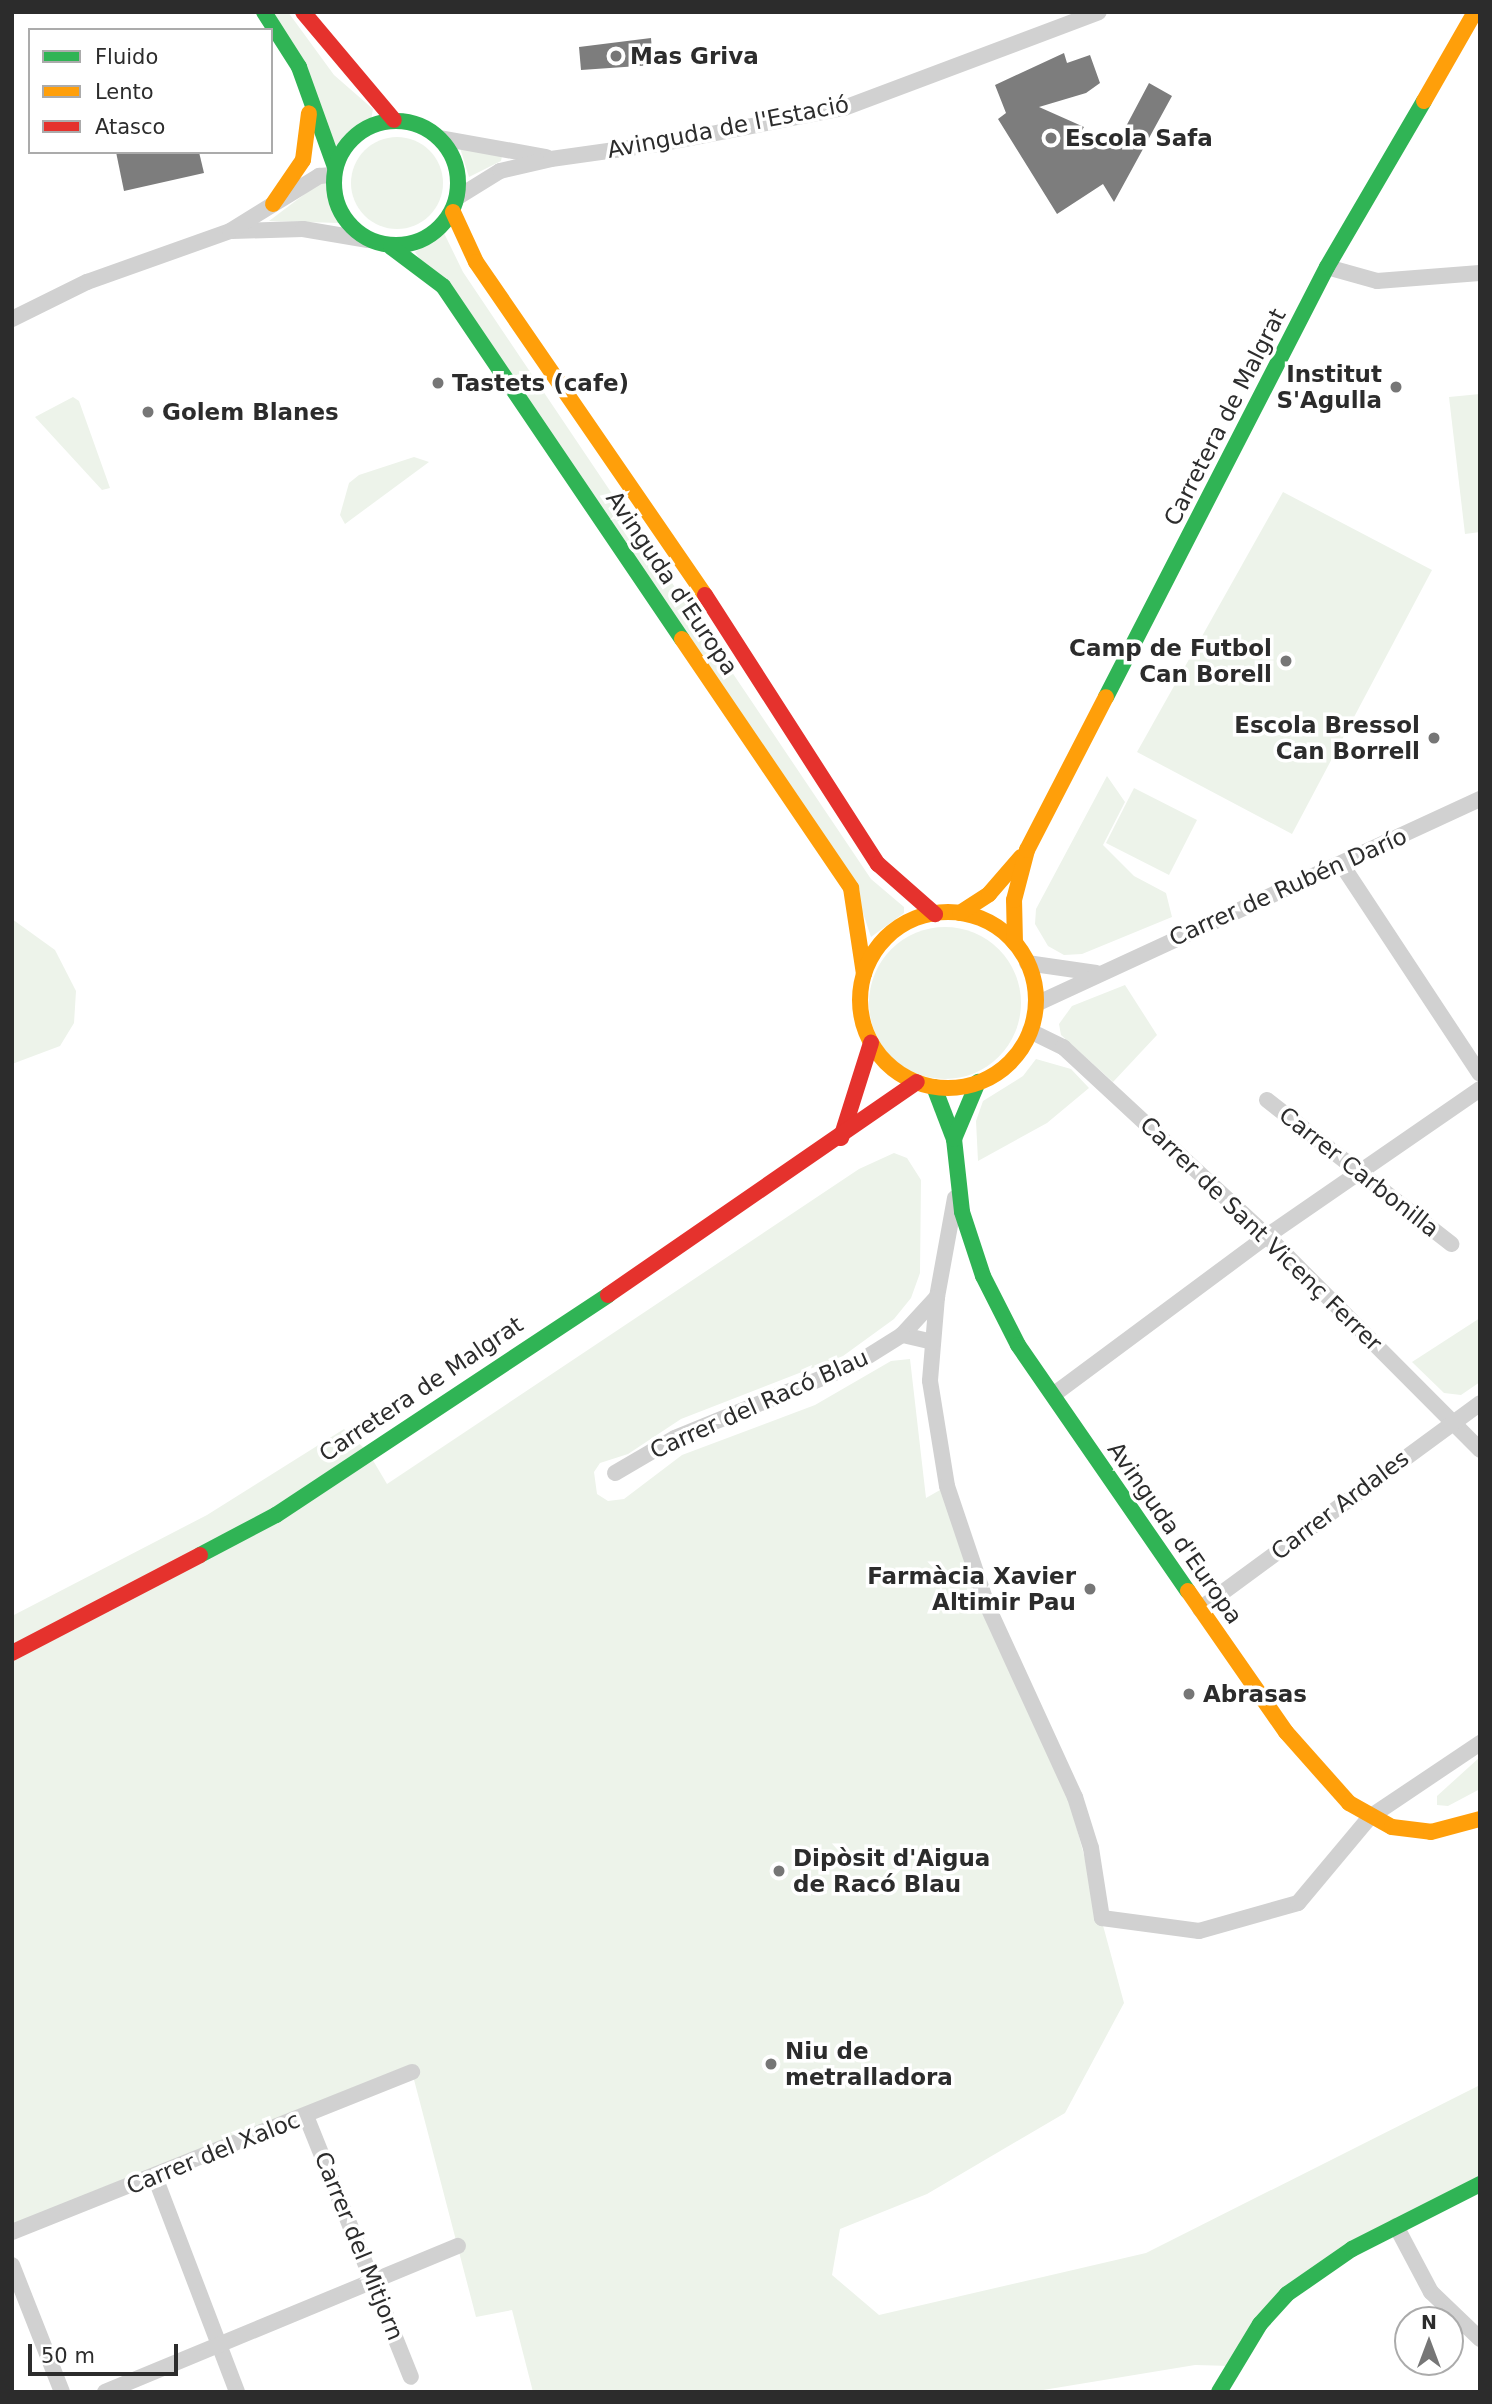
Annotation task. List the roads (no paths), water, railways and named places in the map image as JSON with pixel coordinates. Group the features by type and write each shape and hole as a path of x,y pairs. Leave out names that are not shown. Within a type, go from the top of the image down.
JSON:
{"street":[{"path":"264,12 299,67 310,96 334,171 335,201 348,224 369,240"},
{"path":"303,12 394,120"},
{"name":"Avinguda de l'Estació","path":"456,204 500,171 551,159 665,143 844,108 1099,12"},
{"name":"Carretera de Malgrat","path":"1015,943 1014,900 1027,850 1327,267 1475,12"},
{"path":"273,204 303,160 310,96"},
{"path":"12,319 87,282 230,231 319,176 334,171 348,143 368,127 394,120 419,125 440,138 456,166 456,204 439,227 391,247 369,240 303,229 230,231"},
{"name":"Avinguda de l'Estació","path":"440,138 551,159"},
{"name":"Avinguda d'Europa","path":"456,204 476,262 717,612 878,864 935,914"},
{"name":"Avinguda d'Europa","path":"391,247 443,286 851,888 864,974"},
{"path":"1327,267 1377,281 1480,273"},
{"name":"Carrer de Rubén Darío","path":"1036,1004 1096,973 1342,865 1480,799"},
{"name":"Carretera de Malgrat","path":"960,914 989,894 1027,850"},
{"path":"1342,865 1480,1074"},
{"path":"935,914 960,914 983,920 1015,943 1027,963 1036,1004 1030,1031 1010,1062 978,1082 934,1087 917,1082 886,1062 871,1042 861,1009 864,974 891,934 935,914"},
{"path":"1027,963 1096,973"},
{"name":"Carrer de Sant Vicenç Ferrer","path":"1030,1031 1063,1046 1266,1236 1454,1420 1480,1450"},
{"path":"841,1138 871,1042"},
{"name":"Carretera de Malgrat","path":"12,1653 276,1515 841,1138 917,1082"},
{"name":"Avinguda d'Europa","path":"954,1139 978,1082"},
{"name":"Avinguda d'Europa","path":"934,1087 954,1139 957,1179 983,1276 1018,1345 1200,1609 1326,1781 1370,1817 1392,1827 1431,1832 1480,1819"},
{"path":"1053,1395 1266,1236 1480,1089"},
{"name":"Carrer Carbonilla","path":"1267,1100 1451,1244"},
{"path":"957,1179 937,1297 930,1381 947,1486 987,1605 1075,1797 1091,1848 1102,1918 1199,1931 1286,1907 1307,1893 1370,1817 1480,1743"},
{"name":"Carrer del Racó Blau","path":"615,1473 675,1438 854,1365 902,1335 937,1297"},
{"path":"902,1335 933,1342"},
{"name":"Carrer Ardales","path":"1200,1609 1480,1403"},
{"name":"Carrer del Xaloc","path":"12,2232 412,2072"},
{"name":"Carrer del Mitjorn","path":"306,2116 374,2278 411,2377"},
{"path":"155,2177 237,2392"},
{"path":"1219,2392 1260,2324 1287,2294 1396,2225 1480,2184"},
{"path":"1396,2225 1431,2292 1480,2339"},
{"path":"105,2392 374,2278 458,2246"},
{"path":"12,2265 62,2392"}],"place":[{"name":"Mas Griva","path":"616,56"},
{"name":"Escola Safa","path":"1051,138"},
{"name":"Tastets (cafe)","path":"438,383"},
{"name":"Institut S'Agulla","path":"1396,387"},
{"name":"Golem Blanes","path":"148,412"},
{"name":"Camp de Futbol Can Borell","path":"1286,661"},
{"name":"Escola Bressol Can Borrell","path":"1434,738"},
{"name":"Farmàcia Xavier Altimir Pau","path":"1090,1589"},
{"name":"Abrasas","path":"1189,1694"},
{"name":"Dipòsit d'Aigua de Racó Blau","path":"779,1871"},
{"name":"Niu de metralladora","path":"771,2064"}]}
